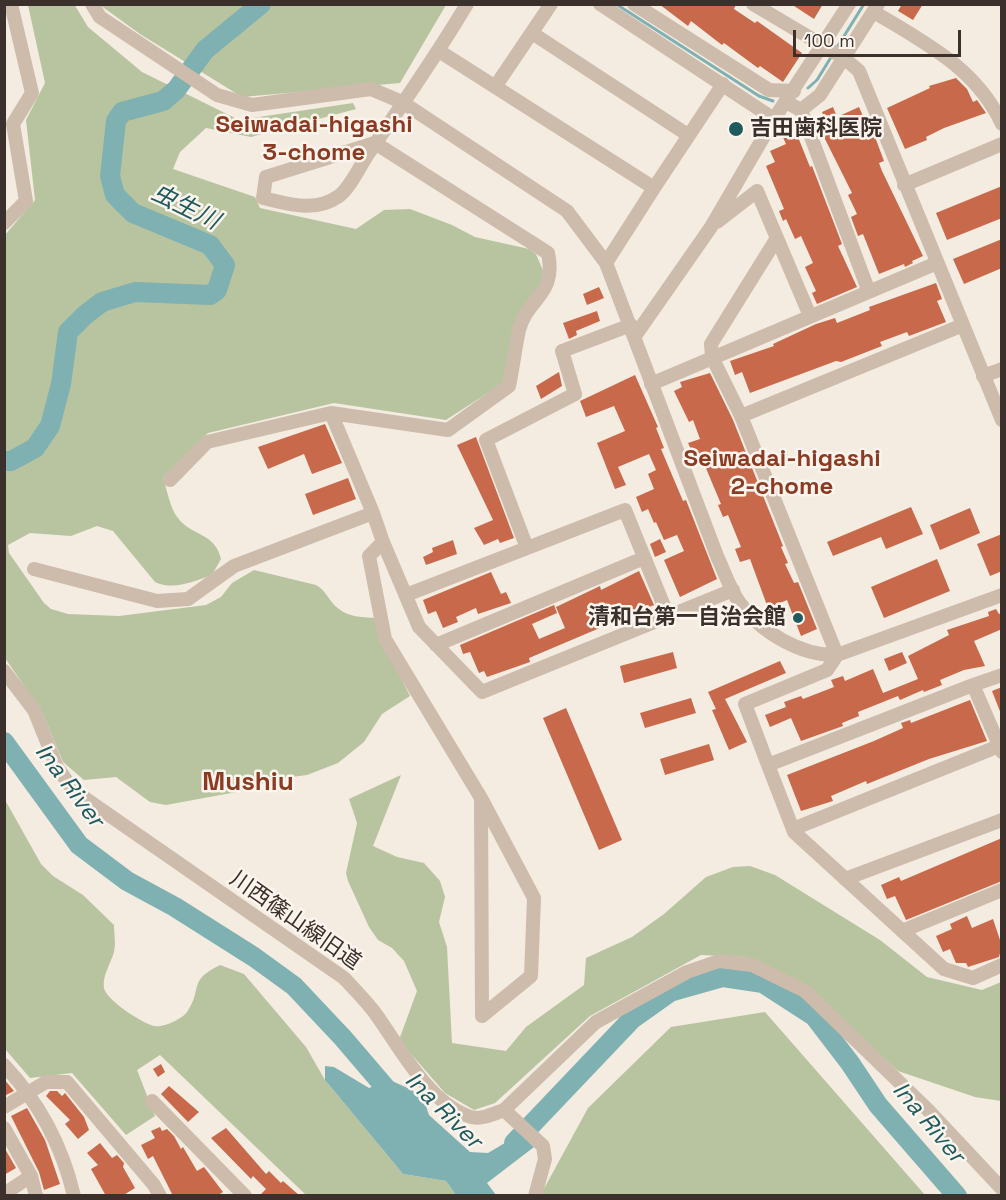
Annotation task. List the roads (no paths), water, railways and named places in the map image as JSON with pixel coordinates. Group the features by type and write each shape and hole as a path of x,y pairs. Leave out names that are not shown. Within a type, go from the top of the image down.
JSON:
{"street":[{"path":"4,223 26,201 13,124 32,93 11,4"},
{"path":"92,4 100,17 217,95 252,105 371,89 403,103 567,211 606,263 633,330 651,384 733,590 739,602 773,636 822,656 837,655 1002,595"},
{"path":"170,480 207,442 331,413 448,430 509,386 520,327 547,286 552,270 548,253 375,143 266,177 263,198 307,208 339,196 375,143 439,51 467,4"},
{"path":"495,87 551,4"},
{"path":"600,4 774,119"},
{"path":"634,4 769,90 790,96 801,110 869,292"},
{"path":"753,4 834,52 859,71 1002,420"},
{"path":"801,110 820,95 849,4"},
{"path":"527,548 486,440 575,394 561,351 633,330 711,227 774,119 790,96 876,8 939,52 977,83 1002,124"},
{"path":"532,33 688,135"},
{"path":"439,51 654,188"},
{"path":"606,263 723,84"},
{"path":"904,185 1002,144"},
{"path":"711,227 757,191 810,316"},
{"path":"777,238 711,344 712,357 741,416 837,655"},
{"path":"651,384 937,263"},
{"path":"741,416 963,325"},
{"path":"983,376 1002,369"},
{"path":"331,413 418,627 482,692 733,590"},
{"path":"406,596 625,510 668,616"},
{"path":"34,569 157,601 188,599 234,566 373,513"},
{"path":"383,542 369,556 385,639 481,798 534,898 531,976 482,1016 481,798"},
{"path":"436,645 644,558"},
{"path":"837,655 827,669 745,704 793,828 944,969 973,978 1002,965"},
{"name":"川西篠山線旧道","path":"4,672 34,710 57,767 73,790 344,978 376,1016 399,1052 442,1100 469,1117 507,1113"},
{"path":"768,765 1002,675"},
{"path":"793,828 1000,749 974,685"},
{"path":"845,879 1002,820"},
{"path":"902,931 1002,890"},
{"path":"535,1196 545,1159 543,1146 507,1113 596,1022 687,972 719,961 752,965 804,991 928,1110 1002,1189"},
{"path":"4,1065 29,1092 45,1118 74,1196"},
{"path":"4,1107 46,1083 68,1082 154,1185 160,1196"},
{"path":"152,1101 240,1194"},
{"path":"4,1128 31,1176 36,1196"},
{"path":"4,1194 31,1176"}],"water":[{"path":"325,1066 334,1067 369,1088 374,1086 381,1076 412,1090 425,1103 429,1115 470,1152 488,1153 520,1134 534,1147 487,1183 496,1195 456,1195 446,1181 403,1174 325,1080"}],"waterway":[{"name":"虫生川","path":"4,461 11,461 35,448 50,426 61,384 68,332 85,315 102,302 135,292 210,295 217,290 225,265 210,245 133,213 115,195 110,176 116,121 122,112 163,101 176,90 205,50 261,4"},
{"path":"616,4 759,96 773,101"},
{"path":"836,49 864,4"},
{"path":"808,88 817,80 833,54"},
{"name":"Ina River","path":"4,742 79,845 127,881 175,907 254,957 294,986 343,1038 396,1100"},
{"name":"Ina River","path":"514,1143 632,1019 670,992 723,977 763,983 814,1016 878,1105 957,1196"}],"place":[{"name":"吉田歯科医院","path":"736,129"},
{"name":"清和台第一自治会館","path":"798,618"}],"district":[{"name":"Seiwadai-higashi 3-chome","path":"314,139"},
{"name":"Seiwadai-higashi 2-chome","path":"782,473"},
{"name":"Mushiu","path":"248,783"}]}
